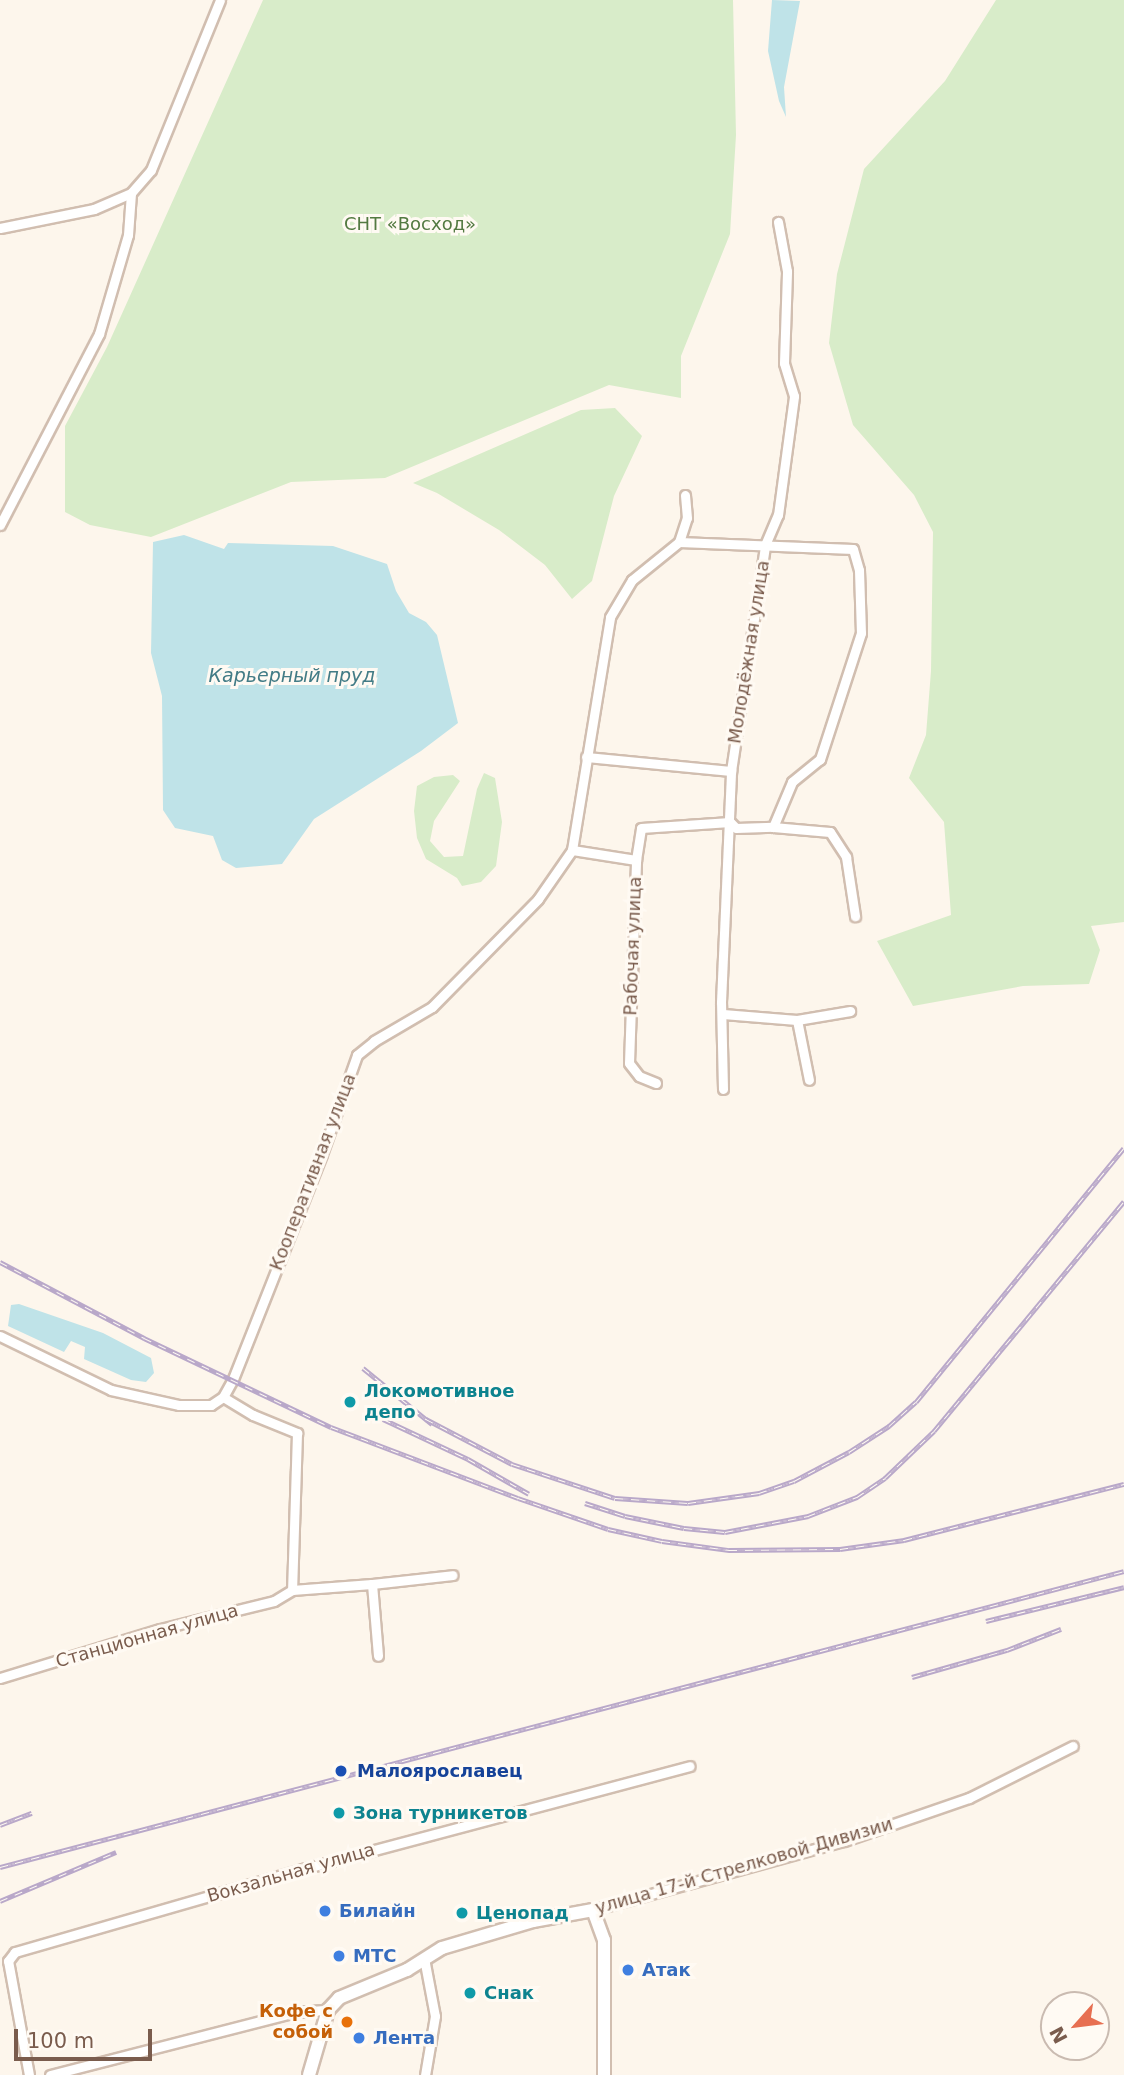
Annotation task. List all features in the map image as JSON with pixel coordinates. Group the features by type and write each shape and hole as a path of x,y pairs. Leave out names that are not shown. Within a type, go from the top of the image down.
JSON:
{"main road":[{"name":"улица 17-й Стрелковой Дивизии","path":"328,2010 340,1998 407,1970 442,1948 534,1921 593,1910"},
{"path":"593,1910 604,1940 604,2075"},
{"path":"309,2075 328,2010"}],"street":[{"path":"0,228 94,209 131,193 151,170 220,0"},
{"path":"0,525 99,334 128,235 131,193"},
{"name":"Молодёжная улица","path":"723,1088 731,771 765,545 778,515 794,396 785,363 787,271 778,222"},
{"path":"685,495 687,518 679,542 853,549 859,569 860,632 820,759 792,782 774,827"},
{"name":"Кооперативная улица","path":"223,1396 233,1379 322,1154 357,1055 374,1041 432,1007 538,899 572,850 610,617 632,580 679,542"},
{"path":"586,757 731,771"},
{"path":"730,822 736,828 774,827 830,832 846,858 855,916"},
{"name":"Рабочая улица","path":"656,1083 639,1076 629,1063 636,860 641,828 730,822"},
{"path":"572,850 636,860"},
{"path":"723,1014 797,1020 850,1011"},
{"path":"797,1020 808,1080"},
{"path":"0,1336 111,1390 179,1405 211,1405 223,1396 253,1415 297,1433 292,1590 453,1575"},
{"path":"372,1584 379,1656"},
{"name":"Станционная улица","path":"0,1678 160,1629 274,1601 292,1590"},
{"name":"улица 17-й Стрелковой Дивизии","path":"593,1910 857,1837 970,1798 1073,1746"},
{"name":"Вокзальная улица","path":"29,2075 8,1961 15,1952 303,1868 691,1766"},
{"path":"424,1958 435,2016 425,2075"},
{"name":"улица 17-й Стрелковой Дивизии","path":"50,2075 296,2012 328,2010"}],"green space":[{"name":"СНТ «Восход»","path":"263,0 733,0 736,135 730,234 681,356 681,398 609,385 385,478 291,482 151,537 90,525 65,512 65,426 107,347"},
{"path":"996,0 1124,0 1124,922 1091,926 1100,950 1089,984 1023,986 913,1006 877,941 951,915 944,822 909,778 926,735 931,671 933,532 914,495 853,425 829,343 837,274 864,169 945,81"},
{"path":"615,408 642,436 614,496 592,581 572,599 545,565 499,530 437,493 413,483 581,410"},
{"path":"484,773 495,778 502,822 496,866 481,882 462,886 457,878 426,859 417,838 414,811 417,786 434,777 453,775 460,781 434,821 430,841 444,857 463,856 477,789"}],"water":[{"path":"772,0 800,1 784,87 786,117 779,101 768,51"},
{"name":"Карьерный пруд","path":"184,535 224,549 228,543 333,546 387,564 396,591 409,613 426,622 437,635 458,723 421,751 314,819 282,864 236,868 222,860 213,836 175,828 163,810 162,696 151,653 153,542"},
{"path":"19,1304 103,1333 151,1358 154,1373 146,1382 131,1380 84,1359 85,1347 71,1341 64,1352 8,1326 11,1305"}],"railway":[{"path":"426,1419 512,1464 615,1498 688,1503 759,1493 794,1481 849,1452 889,1426 916,1402 1124,1148"},
{"path":"585,1503 625,1516 684,1528 725,1532 808,1516 857,1497 885,1478 934,1431 1124,1201"},
{"path":"0,1262 144,1338 331,1427 608,1529 662,1541 729,1550 840,1549 904,1540 1124,1484"},
{"path":"363,1368 432,1424"},
{"path":"383,1419 468,1459 529,1494"},
{"path":"0,1867 1124,1571"},
{"path":"986,1621 1124,1587"},
{"path":"912,1677 1007,1650 1061,1629"},
{"path":"0,1825 32,1813"},
{"path":"0,1901 116,1852"}],"place":[{"name":"Локомотивное депо","path":"350,1402"},
{"name":"Малоярославец","path":"341,1771"},
{"name":"Зона турникетов","path":"339,1813"},
{"name":"Билайн","path":"325,1911"},
{"name":"Ценопад","path":"462,1913"},
{"name":"МТС","path":"339,1956"},
{"name":"Атак","path":"628,1970"},
{"name":"Снак","path":"470,1993"},
{"name":"Кофе с собой","path":"347,2022"},
{"name":"Лента","path":"359,2038"}]}
